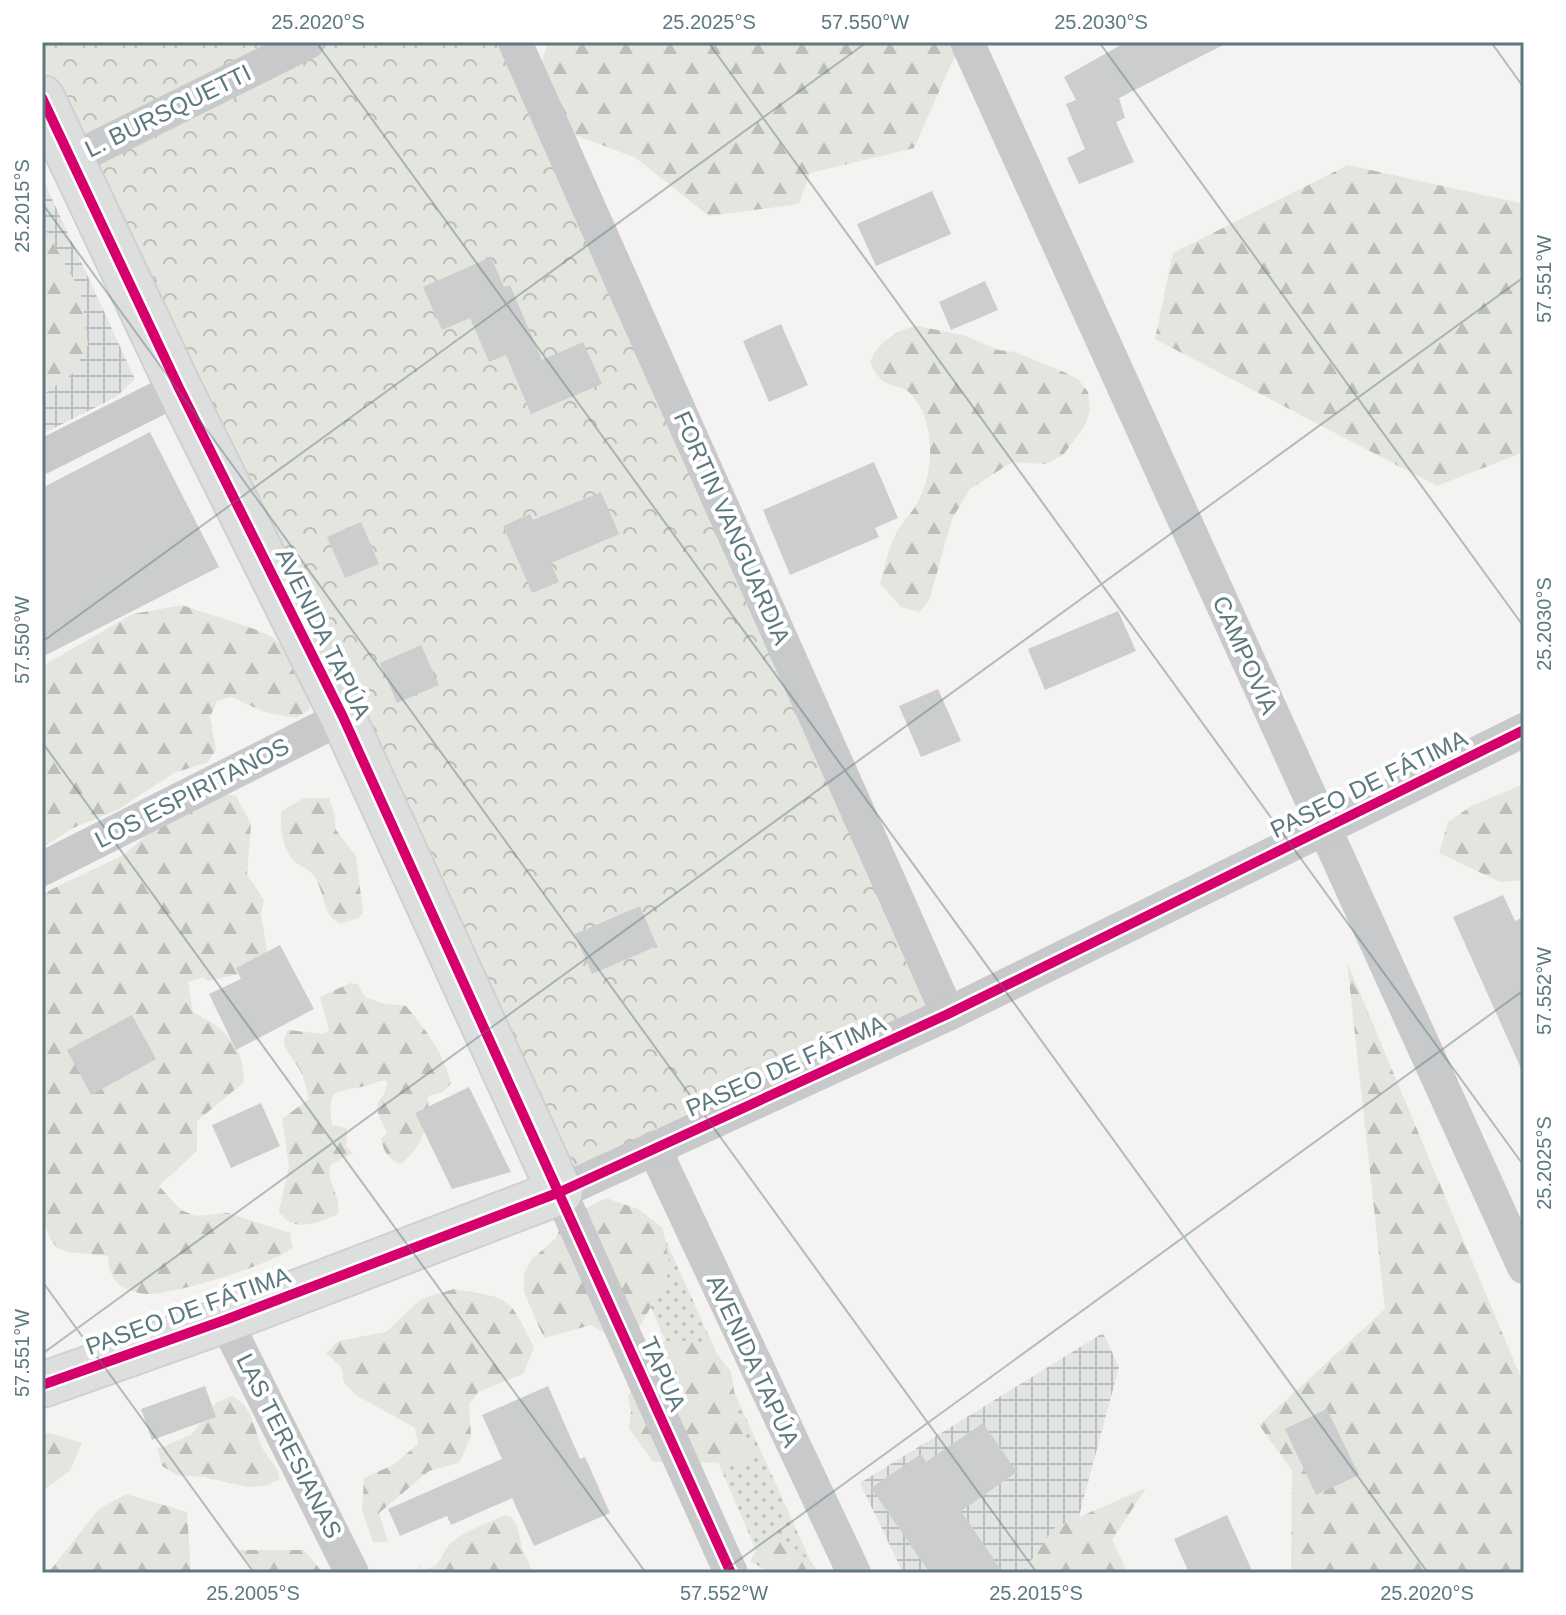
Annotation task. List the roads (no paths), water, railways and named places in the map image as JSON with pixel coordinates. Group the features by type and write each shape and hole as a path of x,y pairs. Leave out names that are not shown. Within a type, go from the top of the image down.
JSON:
{"street":[{"name":"L. BURSQUETTI","path":"71,160 308,42"},
{"name":"FORTIN VANGUARDIA","path":"515,42 948,1014"},
{"name":"CAMPOVÍA","path":"967,42 1524,1267"},
{"name":"AVENIDA TAPÚA","path":"42,98 179,388 343,717 560,1192"},
{"path":"42,457 179,388"},
{"name":"LOS ESPIRITANOS","path":"42,869 343,717"},
{"name":"PASEO DE FÁTIMA","path":"42,1385 225,1320 560,1192 948,1014 1524,730"},
{"name":"AVENIDA TAPÚA","path":"654,1148 854,1573"},
{"name":"TAPUA","path":"560,1192 731,1573"},
{"name":"LAS TERESIANAS","path":"225,1320 352,1573"}]}
